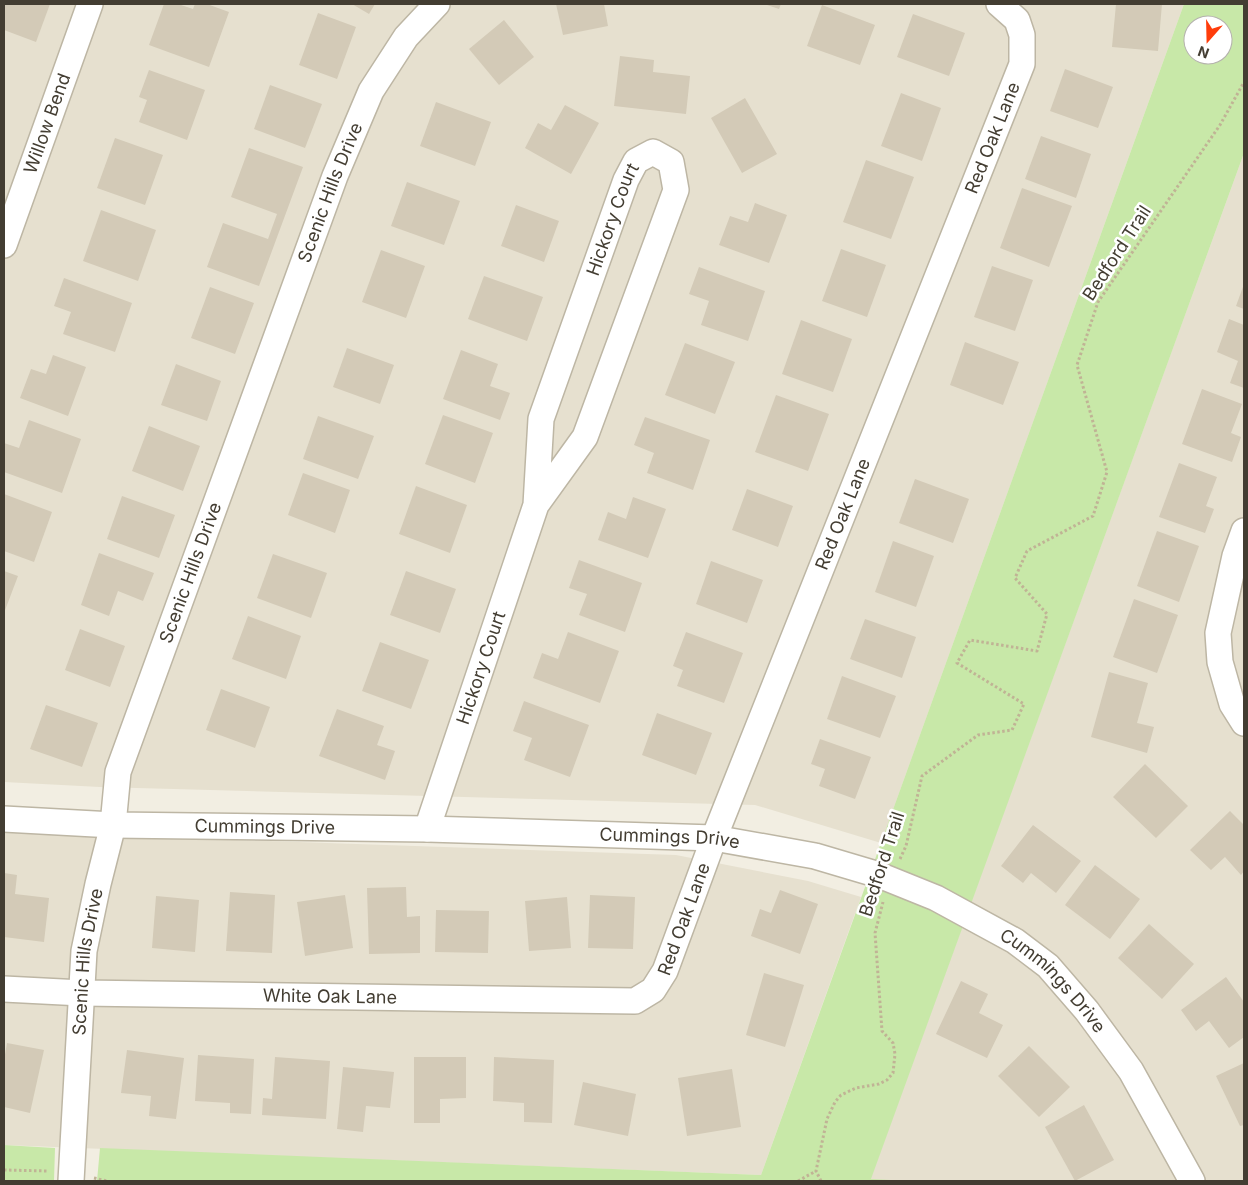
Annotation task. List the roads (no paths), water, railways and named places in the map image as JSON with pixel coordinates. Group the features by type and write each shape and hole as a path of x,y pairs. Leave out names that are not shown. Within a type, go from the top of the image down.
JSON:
{"street":[{"name":"Willow Bend","path":"4,245 90,4"},
{"name":"Scenic Hills Drive","path":"71,1181 84,951 113,825 118,772 335,176 371,91 406,37 437,4"},
{"name":"Red Oak Lane","path":"653,990 665,971 714,838 1022,64 1022,35 1017,20 999,4"},
{"name":"Hickory Court","path":"426,829 536,505 540,419 626,180 636,161 653,152 671,162 676,190 585,437 536,505"},
{"path":"1244,530 1235,556 1218,633 1220,662 1232,704 1244,722"},
{"name":"Cummings Drive","path":"4,820 113,825 426,829 714,838 815,856 890,880 936,898 1015,941 1048,966 1087,1011 1131,1070 1192,1181"},
{"name":"White Oak Lane","path":"4,989 82,992 635,1001 653,990"}]}
